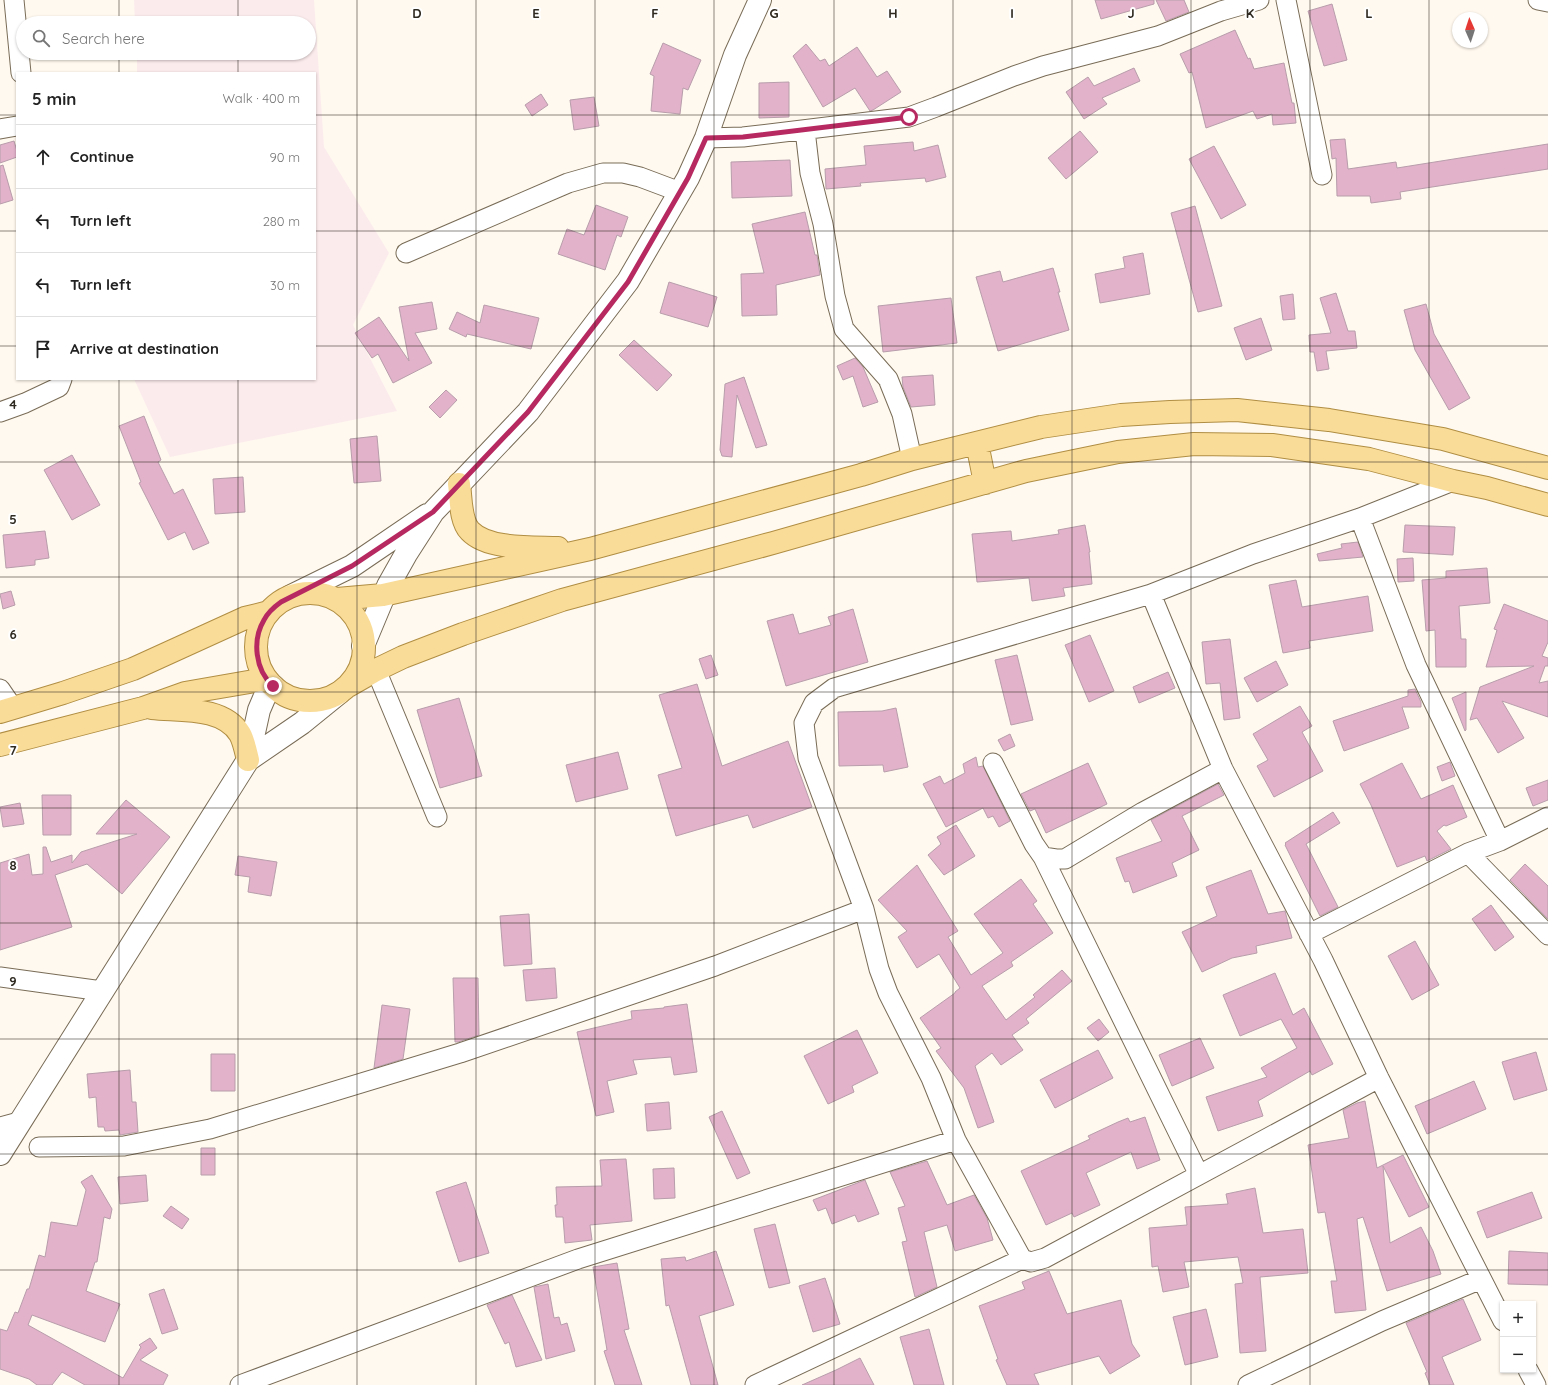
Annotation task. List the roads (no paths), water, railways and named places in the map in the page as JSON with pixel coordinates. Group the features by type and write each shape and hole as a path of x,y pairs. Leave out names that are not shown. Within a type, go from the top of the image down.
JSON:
{"main road":[{"path":"337,600 383,595 590,549 854,477 912,459 1041,427 1121,415 1236,410 1329,420 1443,440 1548,468"},
{"path":"977,443 985,483"},
{"path":"344,690 358,674 364,659 362,630 356,618 348,607 337,600 319,593 291,596 281,602 269,612 259,628 256,640 258,663 270,682 278,691 299,700 313,701 327,699 344,690 376,670 403,657 562,600 773,543 1026,471 1118,452 1194,444 1272,445 1369,459 1453,481 1487,488 1548,505"},
{"path":"459,484 462,513 469,530 484,541 518,546 590,549"},
{"path":"7,710 133,669 245,618 269,612"},
{"path":"0,745 143,708 185,693 270,682"},
{"path":"143,708 208,713 232,723 241,735 248,760"}],"street":[{"path":"14,0 16,21"},
{"path":"363,646 383,595 406,554 433,512 528,412 628,282 688,178 706,138 735,55 760,0"},
{"path":"706,138 743,137 909,117 1043,66 1158,36 1221,10 1259,0"},
{"path":"1286,0 1322,175"},
{"path":"1538,0 1548,2"},
{"path":"20,60 21,72"},
{"path":"0,128 16,126"},
{"path":"805,130 810,173 823,224 835,296 844,329 888,379 902,414 912,459"},
{"path":"406,253 568,183 603,173 623,173 640,176 680,192"},
{"path":"0,412 25,404 60,387 62,380"},
{"path":"1022,1259 956,1140 931,1078 888,993 864,909 808,758 804,723 814,703 834,688 1151,594 1253,554 1360,518 1453,481"},
{"path":"291,596 352,566 433,512"},
{"path":"1360,518 1416,666 1500,841"},
{"path":"1151,594 1223,769 1309,934 1500,1315"},
{"path":"376,670 437,817"},
{"path":"0,1154 10,1125 102,991 248,760 259,710 270,682"},
{"path":"0,689 7,710"},
{"path":"248,760 302,723 344,690"},
{"path":"993,763 1034,844 1043,857 1199,1175"},
{"path":"1043,857 1065,859 1143,812 1223,769"},
{"path":"1309,934 1468,853 1500,841 1548,816"},
{"path":"1468,853 1548,935"},
{"path":"39,1147 124,1146 210,1129 467,1051 715,966 864,909"},
{"path":"0,977 102,991"},
{"path":"755,1385 1022,1259 1032,1262 1044,1258 1380,1078"},
{"path":"240,1385 578,1259 956,1140"},
{"path":"1248,1385 1382,1321 1481,1279"},
{"path":"1530,1373 1536,1385"}]}
